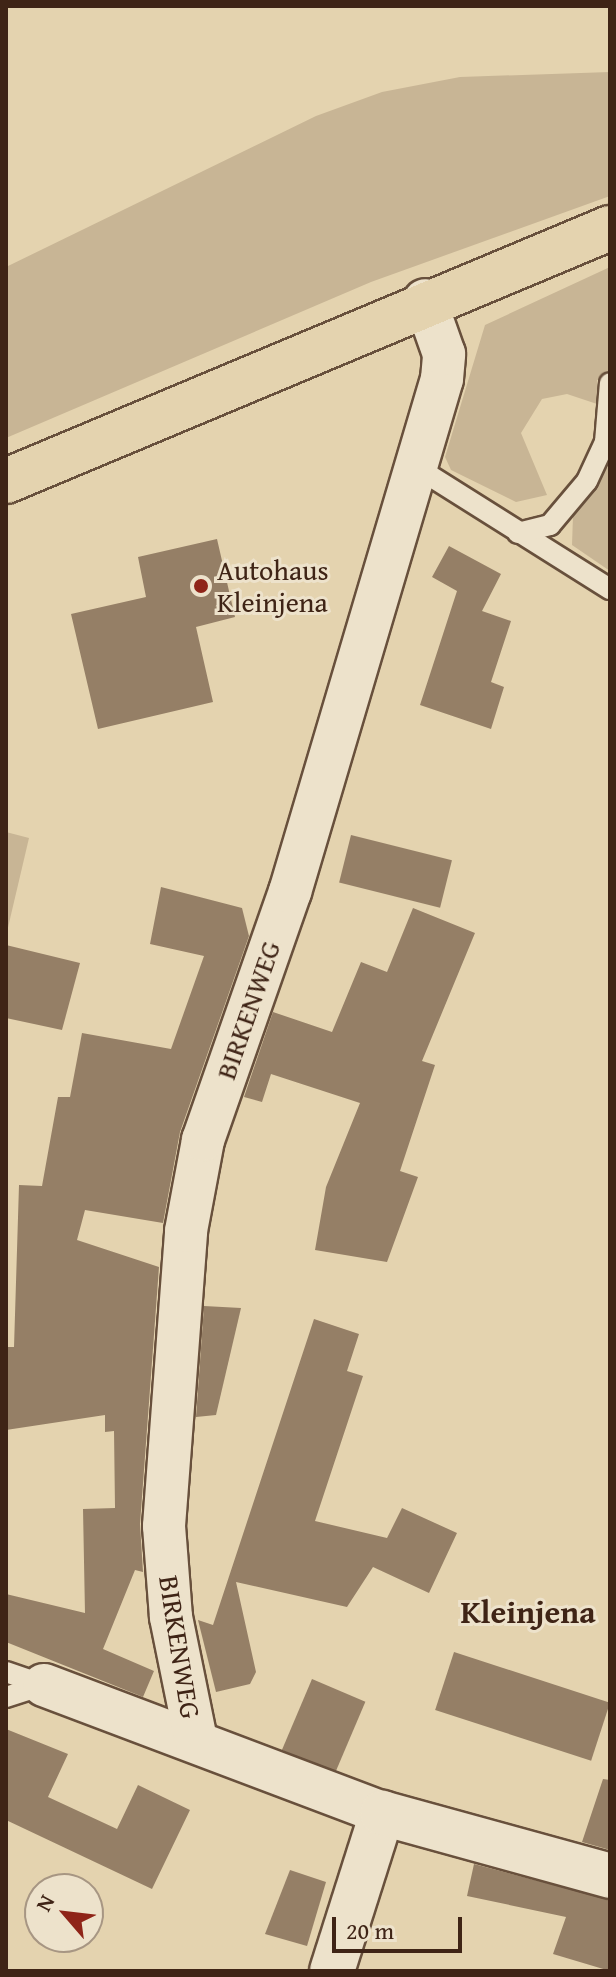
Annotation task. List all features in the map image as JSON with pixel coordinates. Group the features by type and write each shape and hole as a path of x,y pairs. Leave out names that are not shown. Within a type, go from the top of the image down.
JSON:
{"main road":[{"path":"6,481 425,300 610,228"}],"street":[{"name":"BIRKENWEG","path":"196,1740 171,1617 164,1526 186,1231 203,1140 290,892 416,467 444,354 425,300"},
{"path":"19,1685 196,1740 382,1813 610,1876"},
{"path":"332,1971 382,1813"}],"lane":[{"path":"518,533 550,525 587,481 605,442 610,383"},
{"path":"416,467 610,589"}],"shaded area":[{"path":"610,72 610,196 371,282 6,438 6,267 316,116 382,92 460,77"},
{"path":"610,267 610,380 597,380 597,404 567,394 542,399 521,433 547,495 516,502 451,470 445,457 485,325"},
{"path":"610,464 610,571 572,545 573,516"},
{"path":"6,832 29,838 6,936"}],"building":[{"path":"217,539 235,617 196,627 213,702 98,729 71,614 146,597 138,557"},
{"path":"449,546 501,574 482,611 511,621 491,682 504,687 491,729 420,705 457,591 432,577"},
{"path":"351,835 452,860 440,908 339,883"},
{"path":"161,887 242,908 249,936 180,1132 163,1223 85,1210 77,1240 159,1267 140,1524 143,1572 135,1570 103,1649 154,1671 143,1697 6,1642 6,1594 85,1613 83,1509 115,1508 114,1431 105,1432 105,1415 6,1430 6,1347 14,1347 19,1185 42,1186 58,1097 70,1097 82,1033 171,1049 204,956 150,944"},
{"path":"413,908 475,933 422,1061 435,1065 400,1171 418,1177 387,1262 315,1250 326,1187 360,1103 271,1074 262,1102 244,1097 273,1012 332,1032 361,962 387,972"},
{"path":"6,945 80,963 62,1030 6,1018"},
{"path":"204,1306 241,1308 216,1415 196,1417"},
{"path":"314,1319 359,1334 347,1371 363,1376 315,1521 387,1538 402,1508 457,1533 429,1593 373,1567 347,1607 236,1582 256,1672 250,1684 216,1692 198,1620 213,1625"},
{"path":"454,1652 610,1703 591,1761 435,1710"},
{"path":"312,1679 365,1702 335,1773 282,1750"},
{"path":"6,1729 68,1754 48,1797 117,1829 138,1785 190,1810 152,1889 6,1820"},
{"path":"603,1779 610,1780 610,1850 582,1842"},
{"path":"474,1864 610,1900 610,1971 553,1954 566,1917 467,1896"},
{"path":"290,1870 326,1882 307,1946 265,1934"}],"place":[{"name":"Autohaus Kleinjena","path":"201,586"}],"district":[{"name":"Kleinjena","path":"528,1612"}]}
